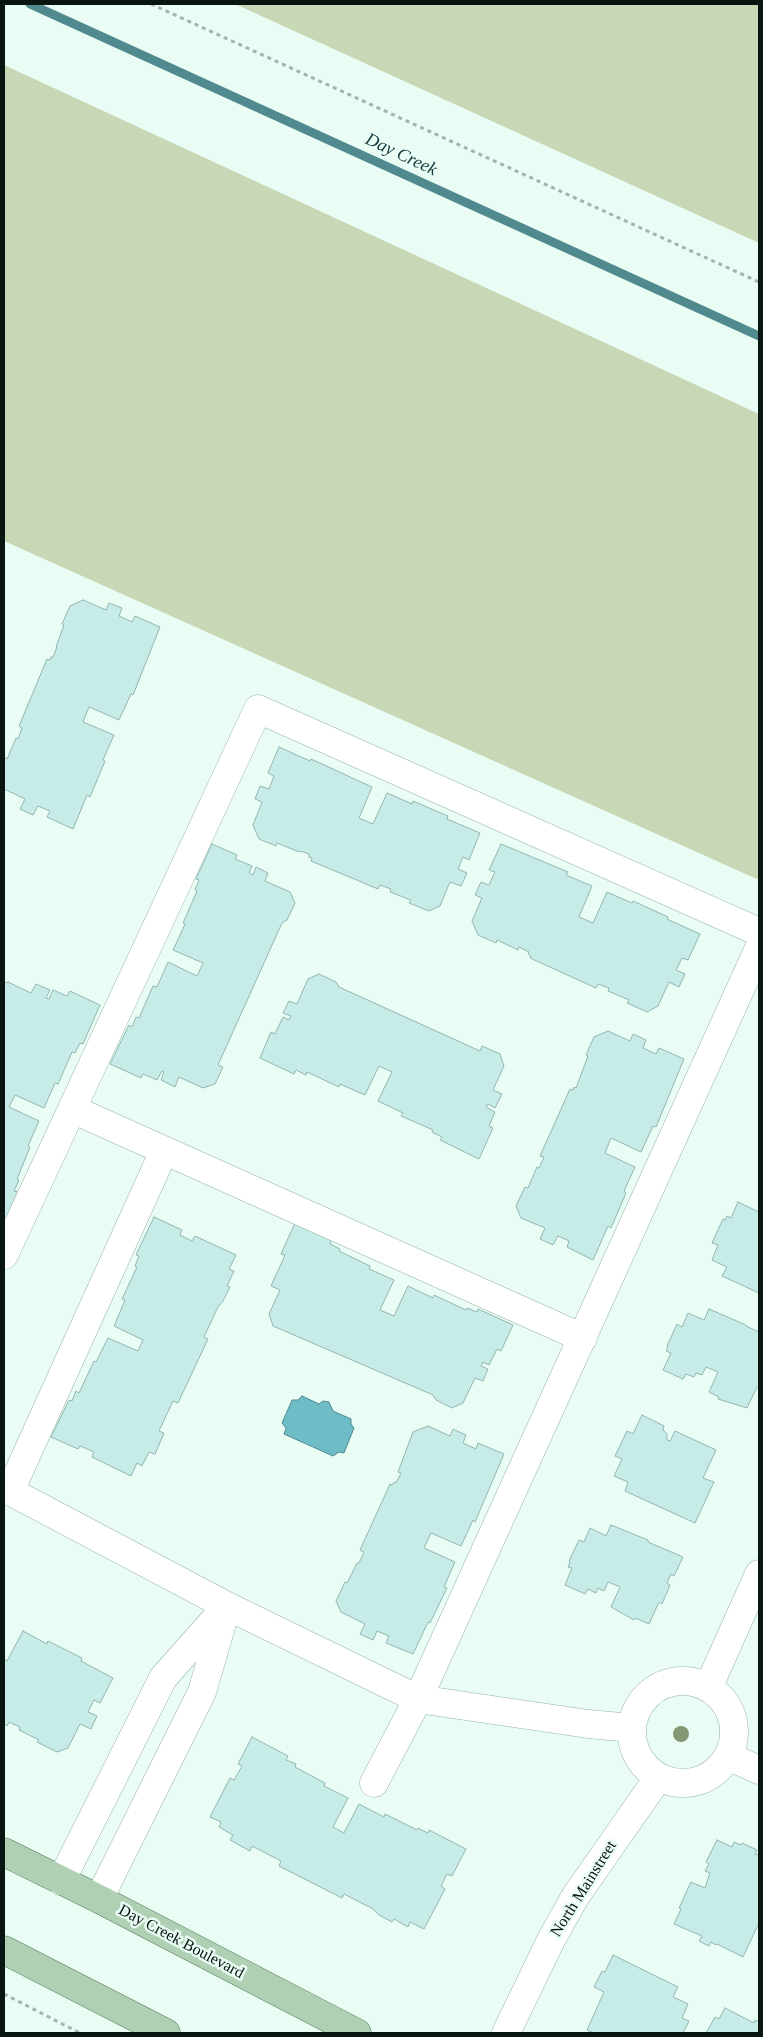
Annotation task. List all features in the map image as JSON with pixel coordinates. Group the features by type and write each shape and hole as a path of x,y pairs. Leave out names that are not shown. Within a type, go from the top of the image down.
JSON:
{"main road":[{"name":"Day Creek Boulevard","path":"4,1852 99,1899 357,2033"},
{"path":"4,1865 53,1877"},
{"path":"4,1950 166,2033"}],"street":[{"path":"4,1255 258,709 759,932"},
{"path":"374,1782 418,1699 759,948"},
{"path":"72,1109 583,1338"},
{"path":"164,1151 7,1489 227,1606 418,1699 588,1724 632,1728"},
{"path":"708,1688 759,1574"},
{"path":"53,1877 134,1736 163,1678 227,1606"},
{"path":"99,1899 202,1692 227,1606"},
{"path":"675,1682 692,1682 708,1688 721,1698 730,1712 733,1728 728,1756 716,1770 702,1779 687,1783 672,1782 658,1778 646,1769 637,1757 632,1743 632,1728 636,1711 646,1698 659,1688 675,1682"},
{"path":"134,1736 172,1753"},
{"path":"728,1756 759,1770"},
{"name":"North Mainstreet","path":"506,2033 551,1940 575,1897 658,1778"}],"path":[{"path":"152,4 759,282"},
{"path":"4,1994 80,2033"}],"green space":[{"path":"235,4 759,4 759,243"},
{"path":"4,65 759,414 759,880 4,541"}],"water":[{"path":"302,1396 319,1404 323,1401 329,1402 333,1411 351,1419 351,1424 354,1428 344,1453 339,1452 333,1456 284,1434 286,1428 282,1423 292,1400 298,1400"}],"building":[{"path":"83,600 106,610 109,603 122,608 119,616 132,622 135,616 160,627 133,695 131,694 119,720 89,707 83,722 114,735 90,797 87,795 73,829 47,817 50,811 38,806 33,815 20,809 25,799 4,789 4,757 7,759 16,738 18,739 22,728 19,726 47,659 50,660 53,657 64,625 62,624 70,606"},
{"path":"279,747 310,761 311,759 372,787 359,818 373,824 387,793 412,804 413,801 448,816 447,819 480,833 469,860 463,857 458,869 467,873 461,886 450,882 440,906 429,911 409,903 411,900 390,892 391,889 380,885 378,889 311,861 312,858 309,857 309,854 277,843 276,846 259,839 253,825 262,802 255,799 260,786 269,789 274,776 268,773"},
{"path":"212,844 237,855 235,859 252,866 249,873 253,875 256,867 268,873 265,881 290,892 295,903 287,920 282,923 218,1065 223,1067 215,1084 203,1088 179,1077 175,1087 161,1080 164,1072 162,1071 157,1080 143,1074 141,1078 110,1064 129,1025 132,1027 136,1017 139,1018 153,986 157,987 168,962 197,976 203,963 173,950 197,891 195,890 199,880 196,879"},
{"path":"501,844 568,872 566,875 592,886 579,917 593,923 607,892 632,903 633,901 700,934 688,960 682,958 676,970 685,974 679,987 669,982 658,1006 647,1012 627,1003 629,1000 608,991 609,988 598,984 596,988 530,958 529,952 519,947 518,950 497,940 496,943 478,935 472,921 482,898 475,895 481,882 489,885 495,872 489,870"},
{"path":"319,974 336,982 339,987 480,1051 482,1046 500,1054 504,1066 493,1090 502,1094 495,1108 488,1104 486,1107 495,1112 489,1126 493,1128 479,1159 440,1140 442,1137 432,1132 433,1130 401,1116 403,1113 378,1101 392,1072 379,1066 365,1095 340,1084 339,1087 307,1072 306,1075 296,1070 294,1074 260,1058 271,1032 275,1034 283,1017 289,1020 291,1016 283,1013 289,1001 297,1004 308,979"},
{"path":"8,982 31,993 36,984 50,990 46,998 49,999 53,990 67,996 70,991 100,1005 83,1044 80,1043 75,1053 72,1052 58,1084 55,1083 44,1108 15,1095 9,1107 39,1121 17,1179 19,1180 14,1191 18,1192 4,1223 4,983"},
{"path":"608,1031 630,1041 633,1034 646,1040 643,1048 656,1054 659,1048 684,1059 656,1127 653,1126 641,1152 611,1138 605,1153 635,1167 611,1228 608,1226 593,1260 567,1247 569,1241 558,1236 553,1245 540,1239 545,1228 521,1218 516,1206 525,1187 528,1188 537,1167 539,1168 544,1157 540,1156 570,1089 576,1088 588,1056 586,1055 594,1037"},
{"path":"738,1202 759,1212 759,1293 722,1276 727,1267 712,1260 718,1245 712,1243 723,1219 725,1220 727,1216 731,1218"},
{"path":"154,1217 182,1230 180,1235 192,1241 195,1236 236,1255 229,1269 234,1271 227,1286 230,1287 204,1337 208,1339 178,1403 173,1401 159,1431 164,1433 155,1454 149,1452 142,1466 137,1463 131,1476 92,1457 94,1452 80,1446 78,1449 51,1437 69,1400 72,1401 76,1391 79,1393 94,1361 96,1362 108,1338 138,1351 143,1340 114,1326 125,1300 122,1299 137,1267 135,1266 139,1256 136,1255"},
{"path":"295,1223 331,1240 330,1244 340,1249 339,1251 370,1266 369,1269 394,1280 380,1310 394,1316 408,1286 433,1298 434,1295 466,1310 467,1308 477,1312 478,1309 513,1325 501,1351 497,1349 489,1365 483,1362 481,1366 488,1369 483,1381 475,1378 463,1403 452,1408 436,1400 433,1395 273,1326 269,1314 280,1290 271,1286 285,1255 281,1254"},
{"path":"709,1309 759,1332 759,1388 757,1387 747,1408 718,1399 719,1397 709,1392 718,1372 706,1367 702,1375 696,1373 694,1377 686,1374 683,1379 663,1370 671,1353 666,1351 667,1346 677,1324 682,1327 688,1313 704,1320"},
{"path":"642,1415 664,1426 663,1430 667,1434 667,1440 670,1441 675,1431 716,1450 703,1478 714,1482 695,1523 625,1491 628,1482 614,1476 622,1459 615,1456 627,1431 633,1434"},
{"path":"428,1426 450,1436 453,1429 466,1435 463,1443 476,1449 478,1443 504,1454 475,1522 473,1520 461,1546 431,1533 424,1548 455,1562 444,1587 447,1588 413,1654 386,1643 389,1636 377,1631 373,1640 360,1634 365,1624 341,1612 336,1601 345,1582 347,1583 357,1563 359,1563 364,1552 360,1550 390,1484 396,1483 401,1473 398,1472 413,1432"},
{"path":"611,1525 683,1557 674,1576 671,1574 667,1583 670,1585 662,1604 659,1602 649,1624 635,1618 634,1620 611,1607 620,1587 608,1582 604,1591 598,1588 596,1593 588,1589 585,1594 565,1585 572,1568 568,1567 569,1561 579,1540 584,1542 590,1528 606,1536"},
{"path":"23,1631 47,1644 48,1641 82,1658 81,1661 113,1678 100,1703 94,1700 88,1712 97,1716 91,1729 80,1724 68,1748 57,1752 19,1730 20,1727 9,1722 7,1726 4,1724 4,1659 7,1661"},
{"path":"252,1737 288,1756 286,1760 296,1764 295,1767 325,1783 324,1786 348,1798 333,1827 344,1833 359,1804 384,1817 385,1814 417,1830 418,1828 428,1833 429,1830 466,1849 452,1876 447,1874 441,1886 445,1889 424,1929 410,1922 408,1927 394,1919 392,1922 379,1915 373,1909 344,1894 342,1898 279,1866 281,1861 252,1846 250,1851 230,1840 233,1835 219,1827 221,1822 210,1817 230,1778 234,1780 242,1766 238,1764"},
{"path":"717,1840 732,1847 734,1842 741,1845 742,1843 757,1850 755,1854 759,1855 759,1925 743,1957 711,1942 709,1946 699,1941 702,1936 674,1924 691,1882 705,1888 710,1873 705,1871 709,1864 706,1862"},
{"path":"613,1955 678,1987 673,1997 688,2004 682,2018 689,2021 683,2033 594,2033 587,2030 604,1992 594,1987 602,1971 605,1972"},
{"path":"725,2008 754,2023 755,2020 759,2022 759,2033 706,2033 715,2017 719,2019"}],"waterway":[{"name":"Day Creek","path":"30,4 759,336"}]}
